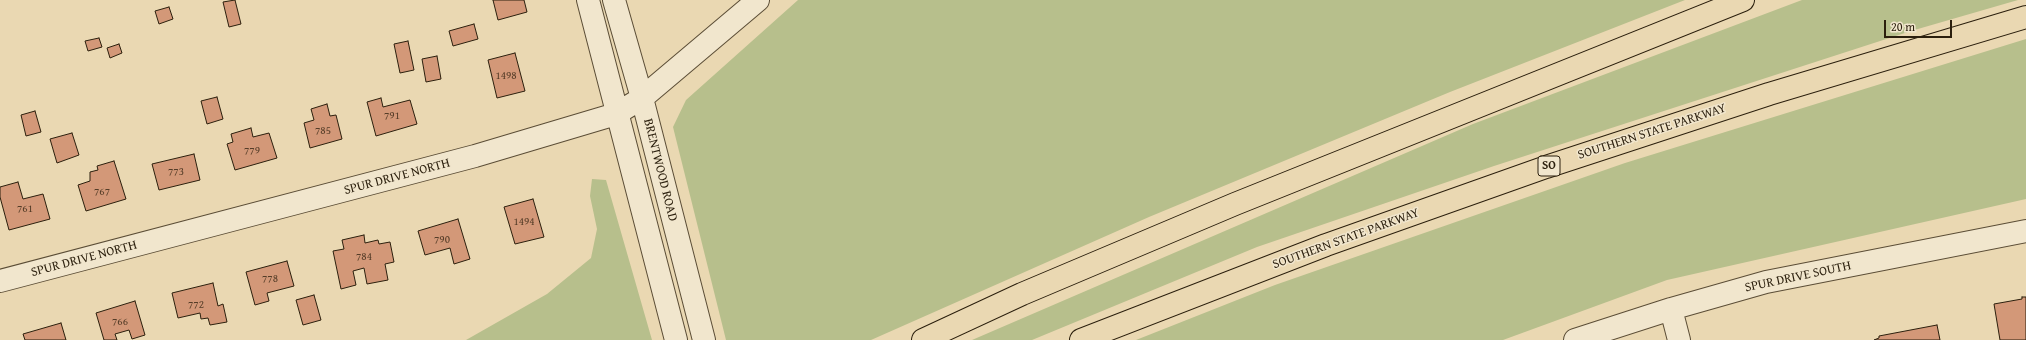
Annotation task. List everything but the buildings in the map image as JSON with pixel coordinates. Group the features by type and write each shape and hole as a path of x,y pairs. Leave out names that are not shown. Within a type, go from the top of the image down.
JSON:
{"highway":[{"path":"923,340 1022,294 1235,204 1743,0"},
{"name":"SOUTHERN STATE PARKWAY","path":"1081,340 1326,245 1546,167 1769,94 2026,17"}],"street":[{"name":"BRENTWOOD ROAD","path":"588,0 616,114 676,340"},
{"name":"BRENTWOOD ROAD","path":"614,0 642,98 704,340"},
{"name":"SPUR DRIVE NORTH","path":"0,281 475,156 616,114 642,98 758,0"},
{"name":"SPUR DRIVE SOUTH","path":"1575,340 1671,309 1766,282 2026,231"},
{"path":"1671,309 1679,340"}],"green space":[{"path":"798,0 1685,0 1450,92 1149,217 871,340 726,340 673,127 686,100"},
{"path":"1802,0 2018,0 1911,31 1494,166 1257,247 1032,340 972,340 1473,124"},
{"path":"2026,39 2026,199 1667,280 1503,340 1136,340 1275,285 1625,163"},
{"path":"592,179 606,180 652,340 466,340 547,294 591,258 597,229 590,196"}]}
